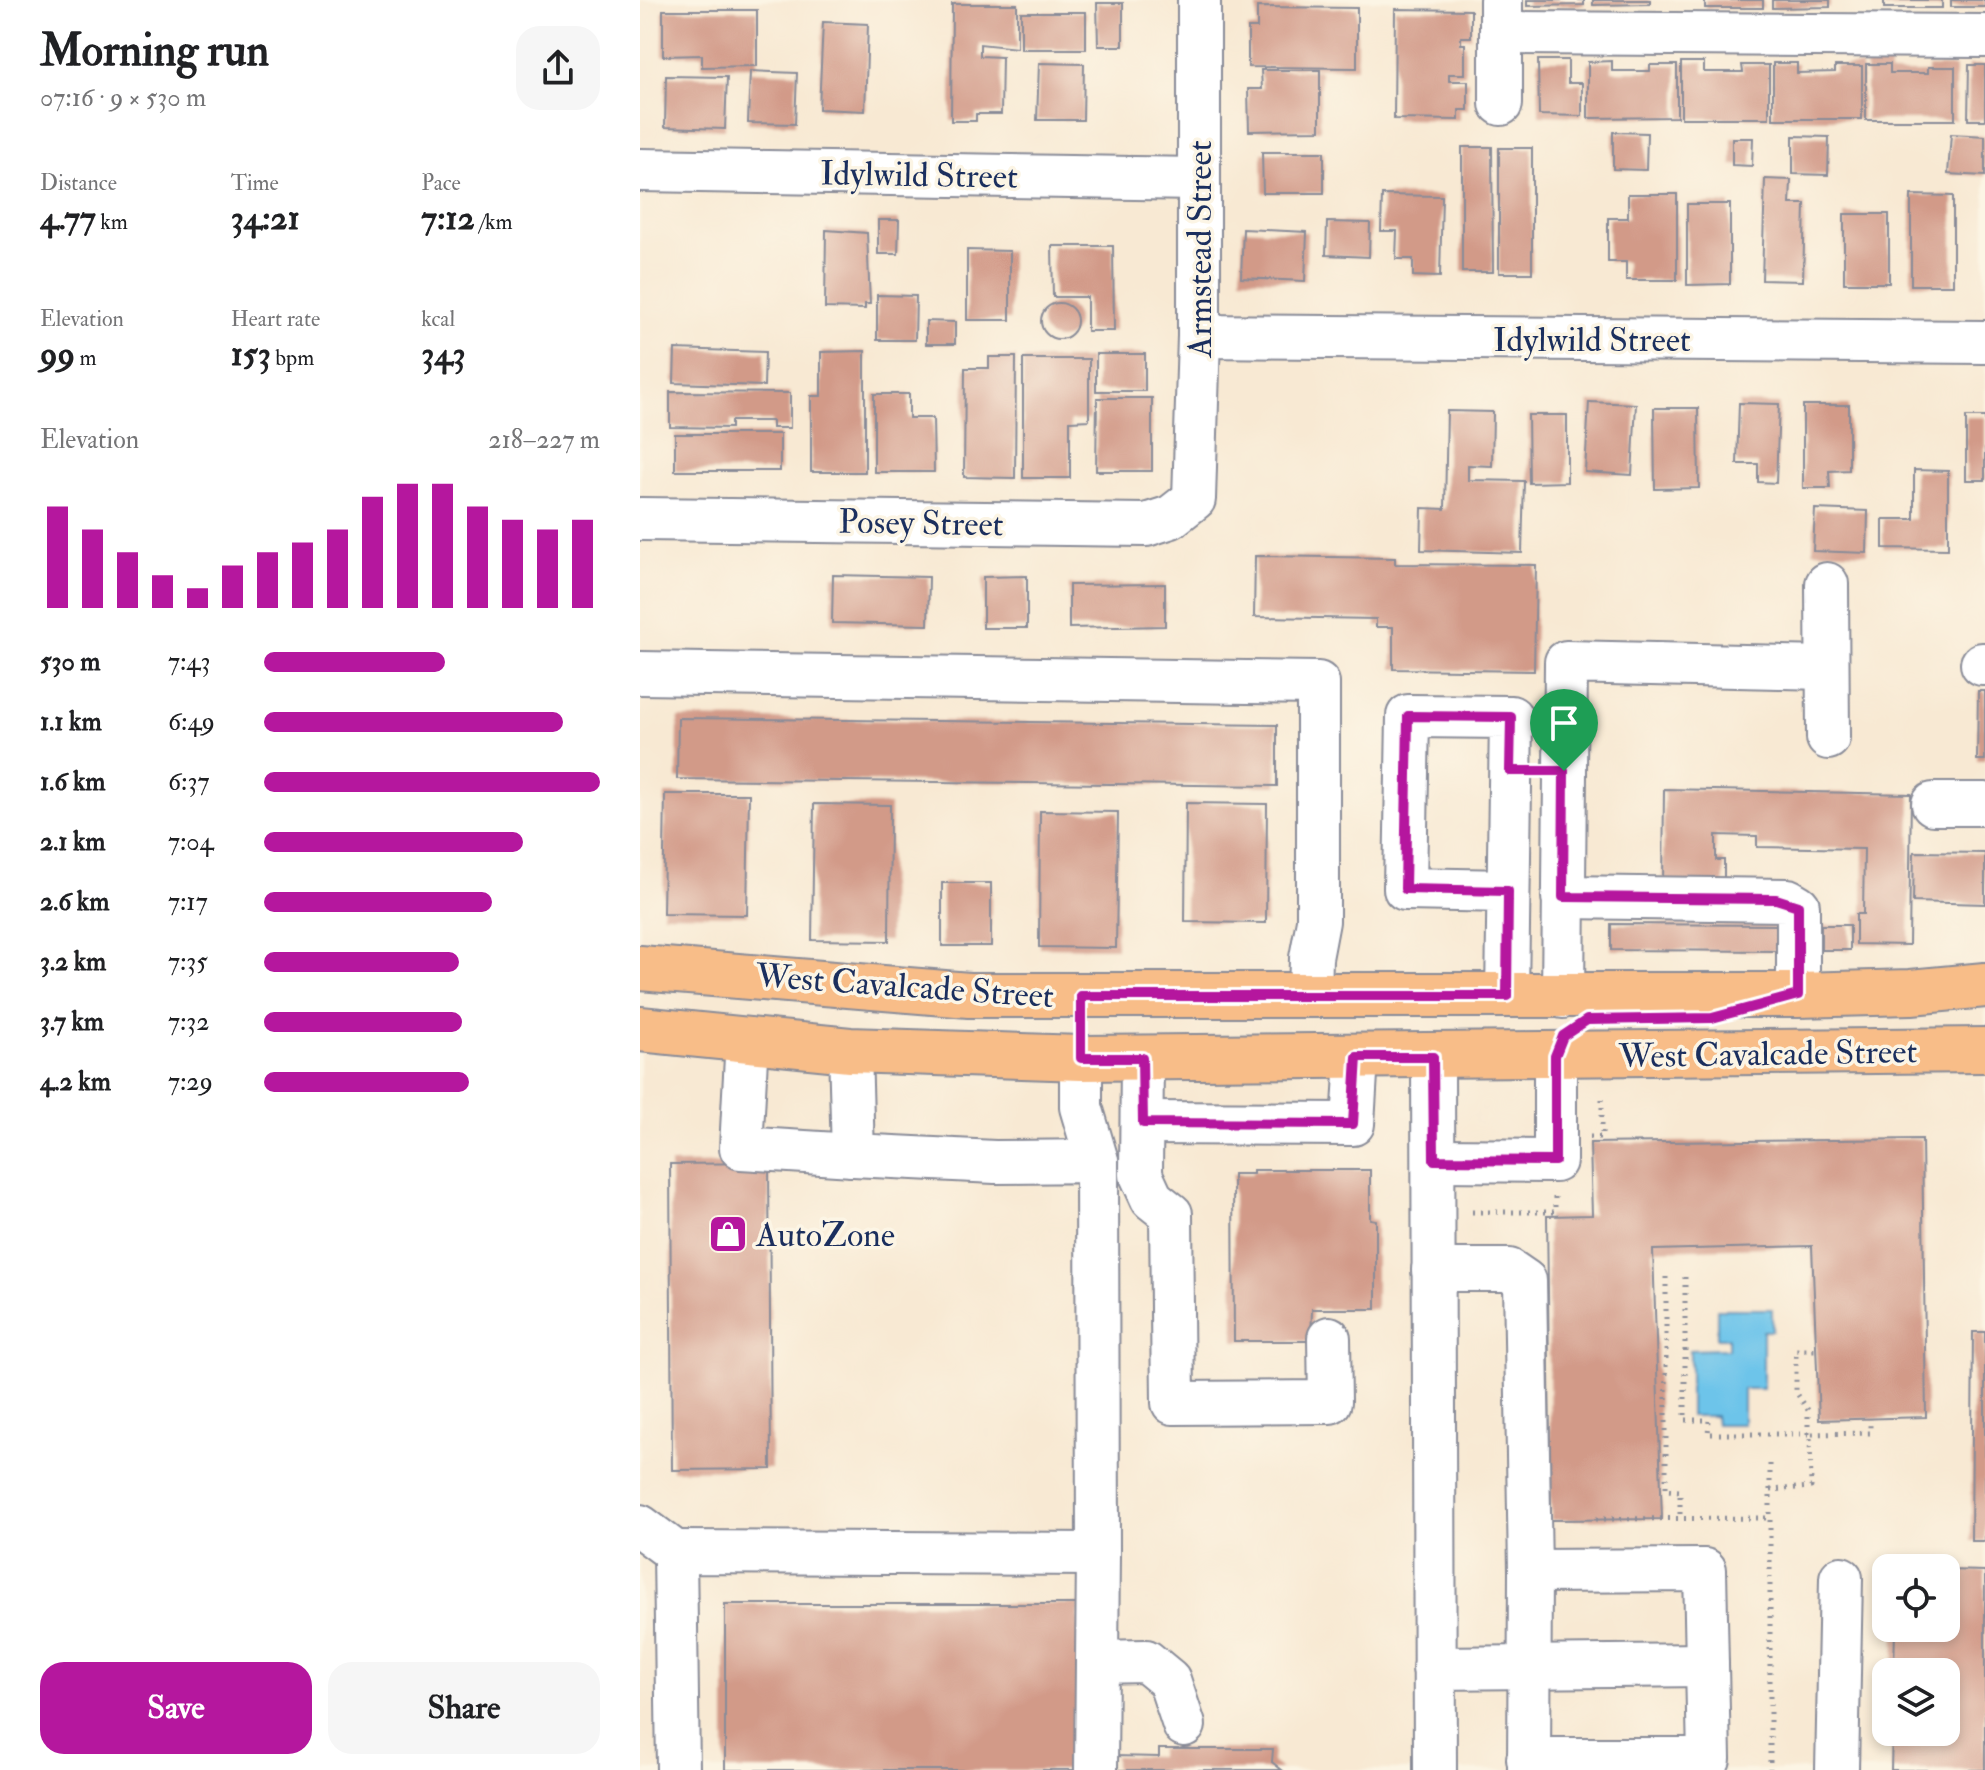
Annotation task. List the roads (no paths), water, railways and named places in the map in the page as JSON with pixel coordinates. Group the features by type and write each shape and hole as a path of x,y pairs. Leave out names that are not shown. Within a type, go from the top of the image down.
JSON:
{"main road":[{"name":"West Cavalcade Street","path":"640,968 969,995 1798,995 1911,992 1985,985"},
{"path":"1555,1056 1563,1036 1587,1020 1712,1018 1798,995"},
{"path":"1081,996 1081,1058"},
{"path":"1357,1057 1356,1043 1381,1031 1535,1028 1563,997"},
{"name":"West Cavalcade Street","path":"640,1029 850,1050 1081,1058 1985,1050"}],"street":[{"name":"Armstead Street","path":"1194,499 1199,336 1199,0"},
{"path":"1501,104 1501,17 1858,18 1985,36"},
{"name":"Idylwild Street","path":"640,170 1199,179"},
{"name":"Idylwild Street","path":"1199,336 1985,342"},
{"name":"Posey Street","path":"640,519 1146,525 1171,517 1194,499"},
{"path":"1827,584 1828,738"},
{"path":"1563,997 1566,662 1827,668"},
{"path":"640,673 1318,683 1318,921 1311,958 1310,995"},
{"path":"1507,996 1511,717 1408,716 1405,889 1508,891"},
{"path":"1510,771 1564,771"},
{"path":"1933,804 1985,804"},
{"path":"1563,897 1788,900 1798,906 1800,920 1798,995"},
{"path":"747,1039 741,1148 995,1162 1097,1161"},
{"path":"850,1050 853,1155"},
{"path":"1434,1160 1555,1161 1555,1056"},
{"path":"1143,1123 1353,1124 1357,1057"},
{"path":"1433,1057 1435,1770"},
{"path":"1081,1058 1081,1107 1097,1161 1096,1770"},
{"path":"1142,1058 1141,1175 1152,1199 1171,1214 1173,1403 1330,1402 1329,1338"},
{"path":"1433,1270 1509,1270 1525,1281 1530,1571 1528,1764 1709,1759 1705,1570 1530,1571"},
{"path":"640,1526 675,1552 1098,1554"},
{"path":"675,1552 678,1770"},
{"path":"1837,1770 1841,1578"},
{"path":"1097,1662 1146,1661 1169,1680 1184,1725"},
{"path":"1434,1668 1707,1665"}],"water":[{"path":"1717,1309 1772,1309 1772,1331 1763,1331 1763,1389 1743,1389 1743,1424 1716,1424 1715,1416 1690,1416 1690,1350 1728,1349 1728,1338 1717,1338"}],"place":[{"name":"AutoZone","path":"728,1234"}]}
